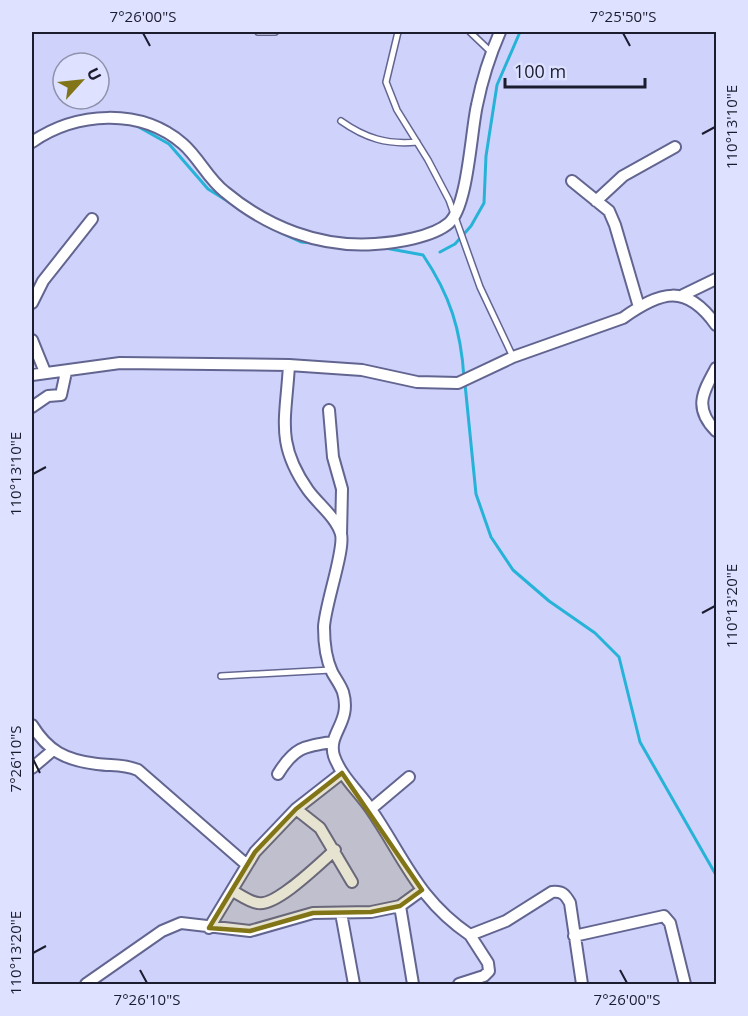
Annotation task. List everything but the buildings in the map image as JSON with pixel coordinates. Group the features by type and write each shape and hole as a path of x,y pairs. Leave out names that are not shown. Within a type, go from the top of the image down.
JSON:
{"street":[{"path":"32,142 49,130 82,120 101,117 139,120 183,144 223,191 287,230 323,242 356,245 387,243 417,237 454,222 465,187 477,105 491,52 500,32"},
{"path":"596,201 623,176 675,147"},
{"path":"572,181 609,211 639,307"},
{"path":"32,303 49,272 92,219"},
{"path":"32,375 120,363 289,365 362,370 417,382 458,383 513,357 623,318 639,307 671,294 683,295 717,279"},
{"path":"683,295 707,312 717,325"},
{"path":"32,340 45,372"},
{"path":"289,365 285,448 293,467 333,520 341,535"},
{"path":"717,368 702,393 702,402 707,420 717,431"},
{"path":"32,407 48,396 61,395 66,372"},
{"path":"329,410 333,457 342,489 341,535 324,626 324,643 331,670 342,690 346,714 333,742 334,755 342,772 371,809 401,861 422,890 452,922 470,935 488,963 489,971 484,976 459,984"},
{"path":"32,725 52,751 98,765 123,764 138,770 247,865"},
{"path":"278,774 288,758 300,748 333,742"},
{"path":"32,768 52,751"},
{"path":"210,928 255,852 296,809 342,772"},
{"path":"371,809 409,777"},
{"path":"296,809 320,828 352,882"},
{"path":"232,891 256,903 264,903 278,897 335,850"},
{"path":"86,984 173,925 196,924 210,928 250,931 313,913 371,912 400,906 422,890"},
{"path":"470,935 506,921 552,892 560,891 570,903 582,984"},
{"path":"400,906 413,984"},
{"path":"341,913 354,984"},
{"path":"574,936 664,916 670,923 682,984"}],"lane":[{"path":"258,32 275,32"},
{"path":"398,32 387,82 397,110 441,182 480,287 513,357"},
{"path":"470,32 491,52"},
{"path":"341,121 364,137 397,144 417,142"},
{"path":"221,675 331,670"}],"highlighted area":[{"path":"342,773 422,890 400,906 371,912 313,913 250,931 209,928 255,852 296,809"}],"waterway":[{"path":"440,252 455,244 471,226 484,203 486,156 497,85 520,32"},
{"path":"137,126 169,144 208,189 271,228"},
{"path":"279,232 301,242 313,243"},
{"path":"385,248 423,255 447,299 457,329 464,378"},
{"path":"465,384 476,494 491,537 513,570 549,601 595,633 619,657 640,742 716,875"}]}
